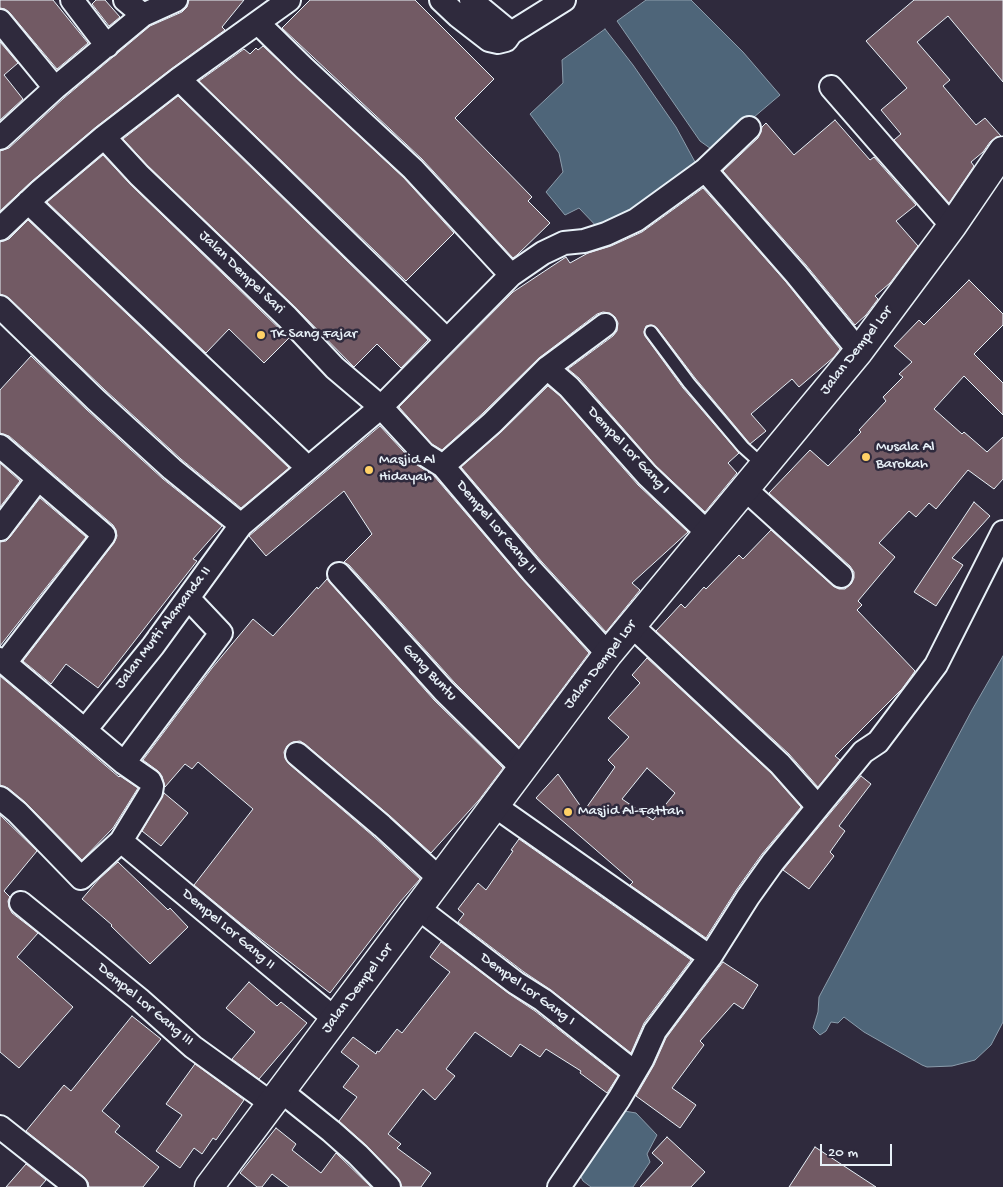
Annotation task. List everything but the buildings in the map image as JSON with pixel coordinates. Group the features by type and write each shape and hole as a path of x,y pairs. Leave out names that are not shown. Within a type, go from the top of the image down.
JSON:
{"street":[{"path":"72,0 107,46"},
{"path":"124,0 143,15"},
{"path":"0,138 55,88 143,15 176,0"},
{"path":"0,229 28,202 104,137 178,79 289,0"},
{"path":"441,0 489,40 498,42 506,40 511,33 564,0"},
{"path":"471,0 511,33"},
{"path":"0,21 55,88"},
{"path":"258,23 413,169 511,275"},
{"path":"178,79 447,340"},
{"path":"830,87 952,226"},
{"name":"Jalan Murti Alamanda II","path":"85,730 153,646 241,524 380,407 511,275 543,253 564,243 584,241 606,234 636,220 704,170 749,128"},
{"name":"Jalan Dempel Sari","path":"104,137 139,176 287,317 334,368 380,407"},
{"name":"Jalan Dempel Lor","path":"209,1187 608,654 859,351 952,226 1003,151"},
{"path":"704,170 796,274 859,351"},
{"path":"28,202 308,468"},
{"path":"0,307 96,400 165,463 241,524"},
{"path":"443,466 492,423 547,368 605,324"},
{"name":"Dempel Lor Gang I","path":"547,368 570,387 647,475 708,533"},
{"name":"Dempel Lor Gang II","path":"380,407 424,454 443,466 532,571 608,654"},
{"path":"0,446 104,536 3,661 124,763 150,781 152,786 151,792 121,841 81,878 17,812 0,798"},
{"path":"0,529 38,479"},
{"path":"745,489 841,576"},
{"path":"559,1187 619,1099 655,1031 710,956 763,876 863,752 878,742 936,665 1003,532"},
{"name":"Gang Buntu","path":"339,574 444,691 523,769"},
{"path":"124,763 221,633 188,598"},
{"path":"632,626 780,764 818,807"},
{"path":"297,754 382,826 440,880"},
{"path":"495,806 710,956"},
{"name":"Dempel Lor Gang II","path":"121,841 335,1019"},
{"name":"Dempel Lor Gang III","path":"21,903 193,1047 276,1098"},
{"name":"Dempel Lor Gang I","path":"418,908 516,983 543,1000 634,1072"},
{"path":"276,1098 331,1131 389,1187"},
{"path":"0,1127 76,1187"}],"lane":[{"path":"651,332 689,383 743,447 763,465"}],"water":[{"path":"646,0 691,0 743,52 780,95 714,151 700,141 617,21"},
{"path":"605,29 633,65 676,127 695,162 601,231 579,208 565,215 546,192 563,172 559,153 530,114 563,83 562,60"},
{"path":"1003,656 1003,1022 991,1045 975,1060 952,1066 927,1067 922,1065 864,1032 844,1017 838,1023 831,1022 826,1031 820,1035 813,1028 818,1012 819,997 972,710"},
{"path":"624,1111 636,1113 657,1135 647,1154 650,1162 633,1187 591,1187 583,1181 578,1171"}],"place":[{"name":"TK Sang Fajar","path":"261,335"},
{"name":"Musala Al Barokah","path":"866,457"},
{"name":"Masjid Al Hidayah","path":"369,470"},
{"name":"Masjid Al-Fattah","path":"568,812"}]}
